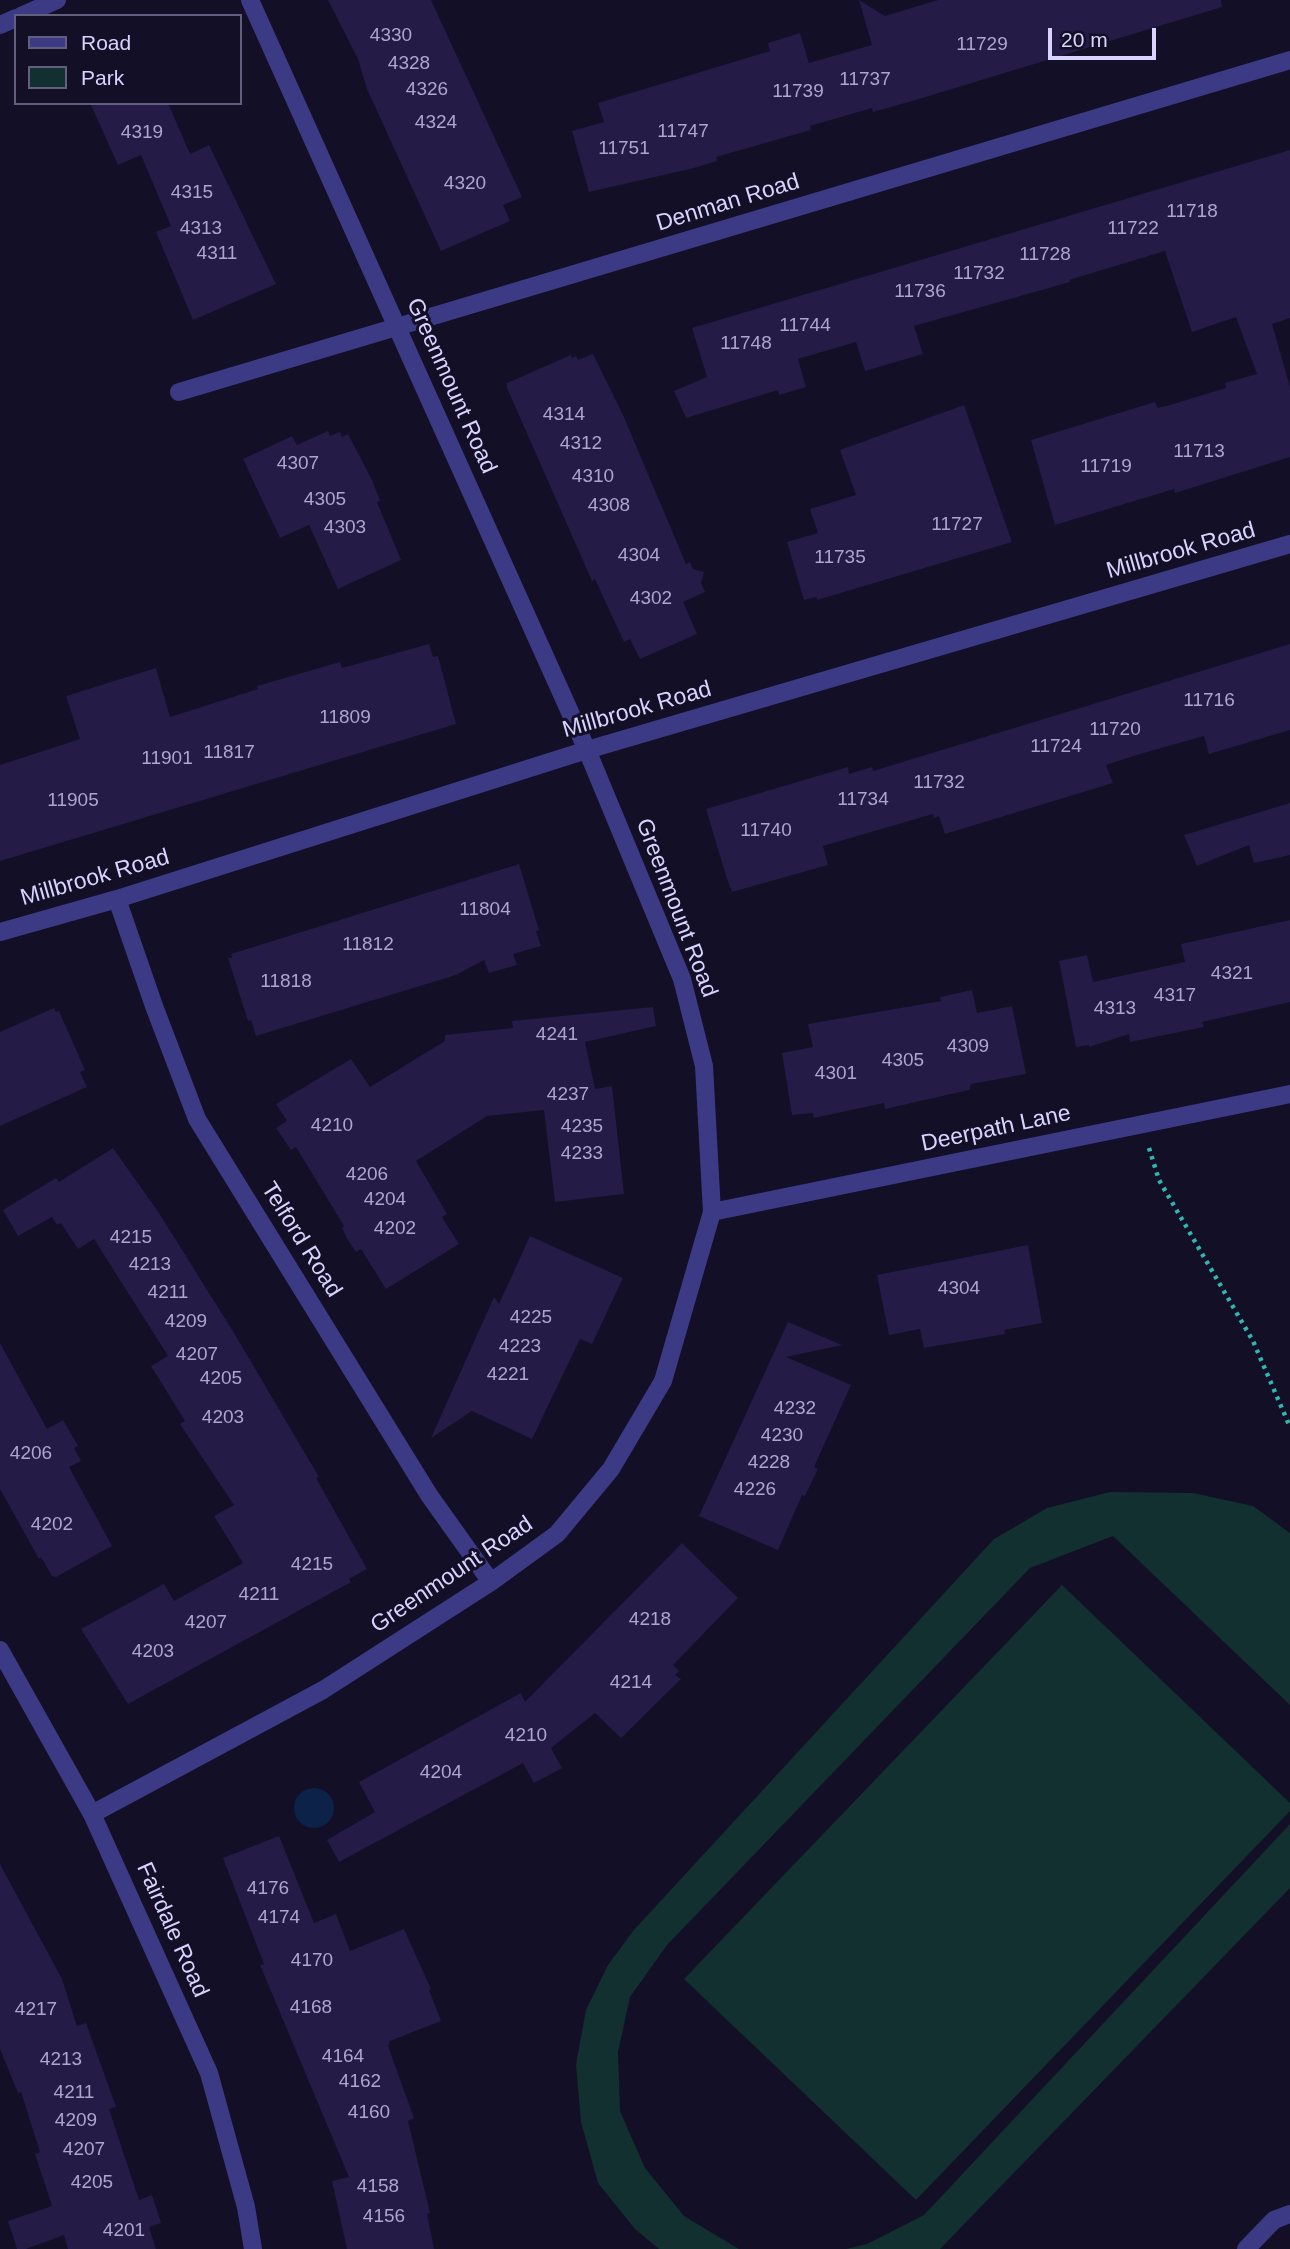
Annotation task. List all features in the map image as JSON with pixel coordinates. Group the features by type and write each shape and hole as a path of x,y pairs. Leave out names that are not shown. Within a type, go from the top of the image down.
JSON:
{"street":[{"path":"26,14 57,0"},
{"name":"Greenmount Road","path":"92,1814 323,1690 491,1582 557,1534 611,1469 663,1381 712,1212 704,1066 682,979 587,750 250,0"},
{"name":"Denman Road","path":"179,392 1290,60"},
{"name":"Millbrook Road","path":"0,932 117,899 587,750 1290,544"},
{"name":"Telford Road","path":"117,899 197,1119 429,1495 491,1582"},
{"name":"Deerpath Lane","path":"712,1212 1290,1094"},
{"name":"Fairdale Road","path":"0,1650 92,1814 209,2073 246,2207 253,2249"},
{"path":"1245,2249 1274,2220 1290,2214"}],"path":[{"path":"1142,1124 1159,1180 1253,1341 1290,1427"}],"green space":[{"path":"1110,1492 1193,1493 1253,1506 1290,1533 1290,1705 1113,1536 1030,1568 667,1945 630,1997 618,2052 620,2111 645,2168 684,2216 739,2249 659,2249 635,2229 598,2183 581,2122 576,2064 586,2010 608,1965 633,1931 994,1539 1047,1508"},
{"path":"1062,1585 1290,1803 1290,1811 916,2200 684,1979"},
{"path":"1290,1824 1290,1888 940,2249 846,2249 867,2244 924,2215"}],"water":[{"path":"314,1788 328,1794 334,1808 328,1822 314,1828 300,1822 294,1808 300,1794"}],"building":[{"path":"328,0 431,0 522,197 503,205 510,221 441,251 367,89 358,59"},
{"path":"859,0 885,16 938,0 1221,0 1222,7 909,102 873,112 872,108 810,126 811,130 716,157 717,161 694,168 589,192 572,131 604,122 598,103 770,51 768,43 800,33 809,63 872,45"},
{"path":"91,105 169,105 190,154 209,145 276,284 193,320 156,232 171,226 141,155 118,165"},
{"path":"1290,150 1290,318 1272,324 1290,387 1290,457 1175,493 1174,489 1055,525 1031,440 1155,402 1158,408 1170,405 1226,388 1225,383 1257,374 1236,317 1192,332 1165,251 1069,280 1070,282 914,326 923,354 865,371 856,342 798,359 806,387 779,395 778,390 686,418 674,391 707,377 692,328"},
{"path":"593,354 623,415 686,564 690,562 693,569 704,572 701,583 705,592 683,602 697,634 640,659 630,639 624,642 595,579 592,581 507,388 507,383 571,355 578,360"},
{"path":"964,405 1012,542 817,600 816,597 804,600 787,542 818,533 810,509 856,495 840,450"},
{"path":"328,431 330,436 340,432 342,437 348,434 372,480 380,501 377,502 401,560 338,589 309,525 280,538 243,459 292,436 297,445"},
{"path":"429,644 433,657 438,656 456,724 0,861 0,765 80,739 66,696 156,668 170,717 258,689 257,686 340,662 342,668"},
{"path":"1290,644 1290,730 1209,754 1204,736 1140,754 1106,765 1113,783 945,834 939,816 934,818 933,814 823,846 828,865 732,892 706,809 848,767 849,774 872,767 873,771"},
{"path":"1290,803 1290,855 1254,863 1249,845 1197,866 1184,835"},
{"path":"519,864 539,930 536,931 541,946 513,954 517,965 489,973 484,960 456,975 256,1036 251,1020 248,1021 228,958 232,958 231,954"},
{"path":"1290,920 1290,1002 1202,1022 1204,1027 1130,1042 1129,1034 1089,1047 1076,1047 1059,961 1087,955 1093,982 1185,962 1181,944"},
{"path":"972,990 977,1013 1012,1006 1026,1074 971,1084 969,1090 885,1109 884,1103 814,1118 813,1113 792,1115 782,1053 813,1047 808,1024 941,1001 940,997"},
{"path":"653,1007 656,1026 585,1042 595,1089 612,1086 624,1194 555,1202 544,1110 487,1116 416,1161 447,1214 442,1217 459,1244 386,1289 361,1249 356,1252 348,1240 342,1228 344,1226 296,1147 291,1150 276,1128 287,1121 276,1104 351,1059 370,1087 445,1041 445,1035 513,1028 512,1021"},
{"path":"54,1008 56,1012 59,1011 85,1070 80,1072 87,1087 0,1126 0,1032"},
{"path":"113,1148 159,1213 234,1333 319,1477 316,1478 367,1569 349,1579 351,1582 128,1704 81,1629 164,1584 174,1601 243,1563 214,1516 234,1505 180,1424 185,1421 151,1366 168,1356 94,1239 78,1249 61,1223 57,1225 52,1217 18,1236 3,1210 56,1178 59,1182"},
{"path":"530,1236 623,1278 592,1344 580,1339 532,1439 472,1411 431,1438 494,1297 499,1304"},
{"path":"1028,1245 1042,1323 1004,1330 1005,1334 924,1348 920,1329 889,1335 877,1275"},
{"path":"788,1322 842,1345 786,1357 851,1385 814,1467 818,1469 805,1496 802,1495 778,1550 699,1516"},
{"path":"0,1343 47,1429 63,1420 78,1446 74,1448 81,1461 69,1467 112,1546 56,1577 52,1576 41,1557 39,1559 0,1489"},
{"path":"682,1543 738,1598 673,1665 679,1671 675,1675 681,1679 621,1738 595,1713 551,1748 562,1768 534,1783 523,1763 339,1862 327,1840 375,1812 359,1782 521,1693 525,1702"},
{"path":"279,1836 314,1923 336,1914 350,1951 404,1929 431,1989 429,1990 441,2021 390,2041 388,2046 414,2118 408,2121 430,2213 427,2214 434,2249 347,2249 332,2181 349,2177 260,1965 264,1964 223,1858"},
{"path":"0,1864 62,1979 77,2026 86,2023 116,2107 109,2109 139,2200 152,2195 161,2223 149,2227 156,2249 68,2249 64,2235 26,2249 17,2249 8,2221 52,2206 35,2154 40,2152 21,2092 18,2093 0,2049"}]}
